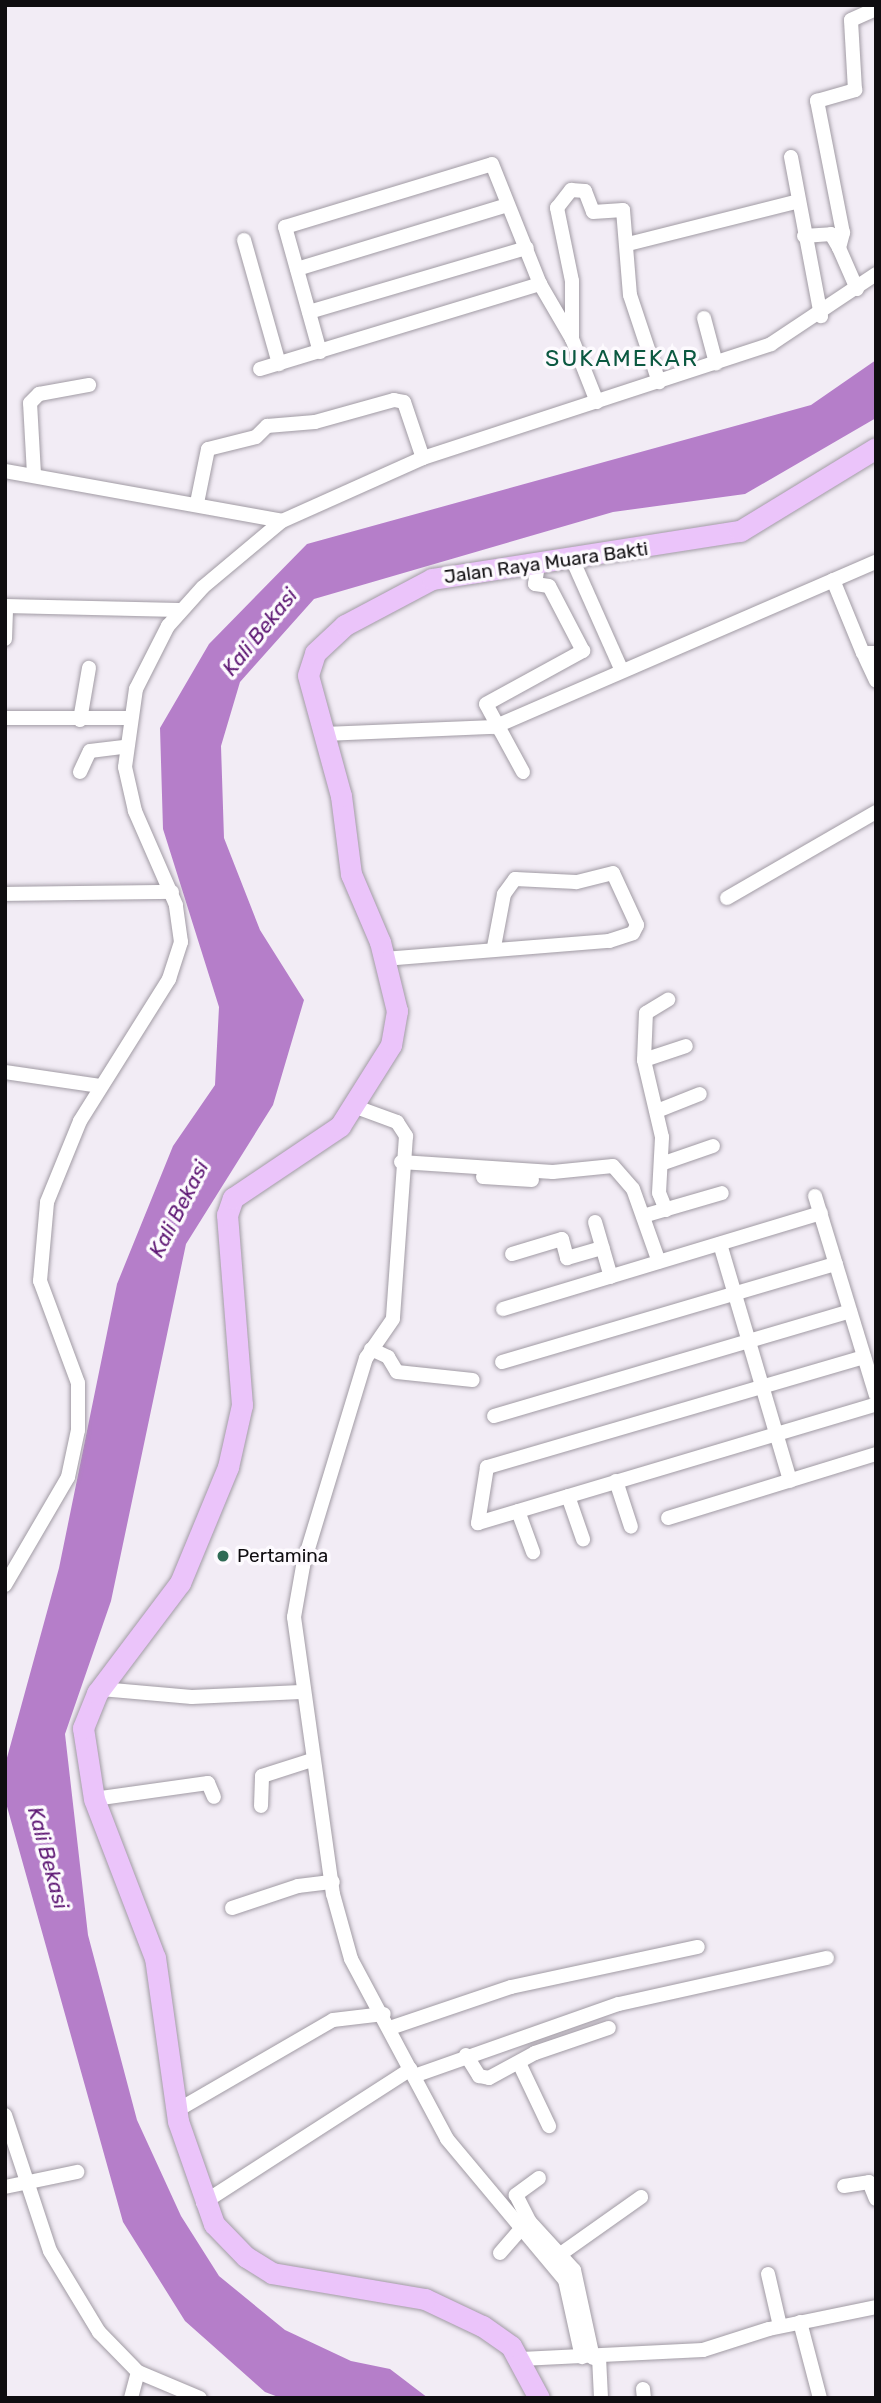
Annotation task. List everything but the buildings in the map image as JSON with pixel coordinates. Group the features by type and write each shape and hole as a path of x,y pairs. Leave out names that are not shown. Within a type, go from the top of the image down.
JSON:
{"main road":[{"name":"Jalan Raya Muara Bakti","path":"539,2398 521,2359 497,2334 425,2299 318,2284 266,2270 234,2247 204,2203 176,2111 153,1949 94,1799 83,1728 101,1689 180,1583 228,1467 242,1405 227,1215 233,1198 323,1141 356,1107 391,1045 397,1011 384,959 351,874 325,734 308,676 315,653 332,635 432,579 573,561 740,531 876,449"}],"street":[{"path":"839,248 843,233 817,101 855,90 851,20 869,8"},
{"path":"791,157 821,316"},
{"path":"320,352 285,227 492,164 540,284 572,339 597,402"},
{"path":"572,339 573,291 558,200 580,188 593,212 622,209 628,244 630,295 659,382"},
{"path":"628,244 799,201"},
{"path":"297,269 508,205"},
{"path":"804,236 831,234 858,289"},
{"path":"244,240 279,364"},
{"path":"309,312 527,248"},
{"path":"5,1585 53,1508 74,1458 78,1383 46,1302 39,1239 62,1160 100,1086 174,970 181,932 172,892 130,797 124,747 128,718 145,667 179,610 282,521 424,458 716,363 821,316 876,274"},
{"path":"260,369 540,284"},
{"path":"704,318 716,363"},
{"path":"34,474 30,403 39,394 89,385"},
{"path":"197,503 208,449 256,437 267,426 316,422 394,400 404,402 424,458"},
{"path":"5,471 197,503 282,521"},
{"path":"573,561 622,671"},
{"path":"325,734 494,727 876,562"},
{"path":"523,772 494,727 488,700 582,654 549,586 535,584 538,566"},
{"path":"833,580 871,655 876,681"},
{"path":"5,639 6,606 179,610"},
{"path":"80,720 89,668"},
{"path":"5,718 128,718"},
{"path":"80,772 90,751 124,747"},
{"path":"727,898 876,813"},
{"path":"384,959 494,947 609,941 633,933 637,925 613,873 576,882 515,879 504,894 494,947"},
{"path":"5,894 172,892"},
{"path":"666,1210 657,1111 644,1060 646,1013 668,1000"},
{"path":"644,1060 686,1046"},
{"path":"5,1072 100,1086"},
{"path":"657,1111 700,1094"},
{"path":"356,1107 402,1127 402,1167 393,1319 371,1349 303,1566 295,1617 300,1692 312,1760 327,1818 333,1882 351,1959 462,2162 511,2198 530,2222 562,2253 580,2282 591,2357"},
{"path":"661,1164 713,1146"},
{"path":"402,1167 624,1178 643,1216 659,1262"},
{"path":"643,1216 722,1193"},
{"path":"816,1196 876,1395"},
{"path":"503,1309 821,1213"},
{"path":"595,1222 611,1276"},
{"path":"512,1254 562,1239 567,1258 603,1248"},
{"path":"723,1243 794,1479"},
{"path":"502,1362 836,1264"},
{"path":"494,1416 850,1311"},
{"path":"371,1349 388,1357 397,1372 473,1380"},
{"path":"864,1357 487,1467 478,1523 876,1404"},
{"path":"668,1518 876,1454"},
{"path":"616,1481 631,1527"},
{"path":"568,1496 583,1539"},
{"path":"518,1511 533,1552"},
{"path":"101,1689 192,1697 300,1692"},
{"path":"261,1806 262,1776 312,1760"},
{"path":"94,1799 208,1783 214,1797"},
{"path":"232,1908 333,1882"},
{"path":"176,2111 333,2020 387,2021 511,1987 698,1947"},
{"path":"204,2203 413,2073 619,2004 827,1958"},
{"path":"466,2055 483,2078 609,2028"},
{"path":"519,2063 549,2126"},
{"path":"5,2115 61,2273 99,2332 138,2372 200,2398"},
{"path":"5,2186 77,2172"},
{"path":"511,2198 539,2178"},
{"path":"844,2186 869,2182 876,2199"},
{"path":"562,2253 641,2197"},
{"path":"511,2198 522,2228 565,2280 591,2357 601,2398"},
{"path":"500,2253 522,2228"},
{"path":"768,2274 780,2326"},
{"path":"521,2359 703,2350 780,2326 876,2307"},
{"path":"800,2322 820,2398"},
{"path":"131,2398 138,2372"}],"water":[{"name":"Kali Bekasi","path":"876,360 876,418 745,494 613,512 314,599 240,682 221,746 224,838 260,930 304,1000 273,1105 186,1244 111,1601 65,1734 88,1935 137,2120 181,2216 219,2276 285,2330 351,2361 390,2369 428,2398 281,2398 265,2392 185,2321 123,2222 6,1803 5,1765 59,1568 117,1284 173,1146 215,1085 219,1007 163,829 160,728 209,644 307,544 811,405"}],"place":[{"name":"Pertamina","path":"223,1556"}],"district":[{"name":"SUKAMEKAR","path":"622,358"}]}
